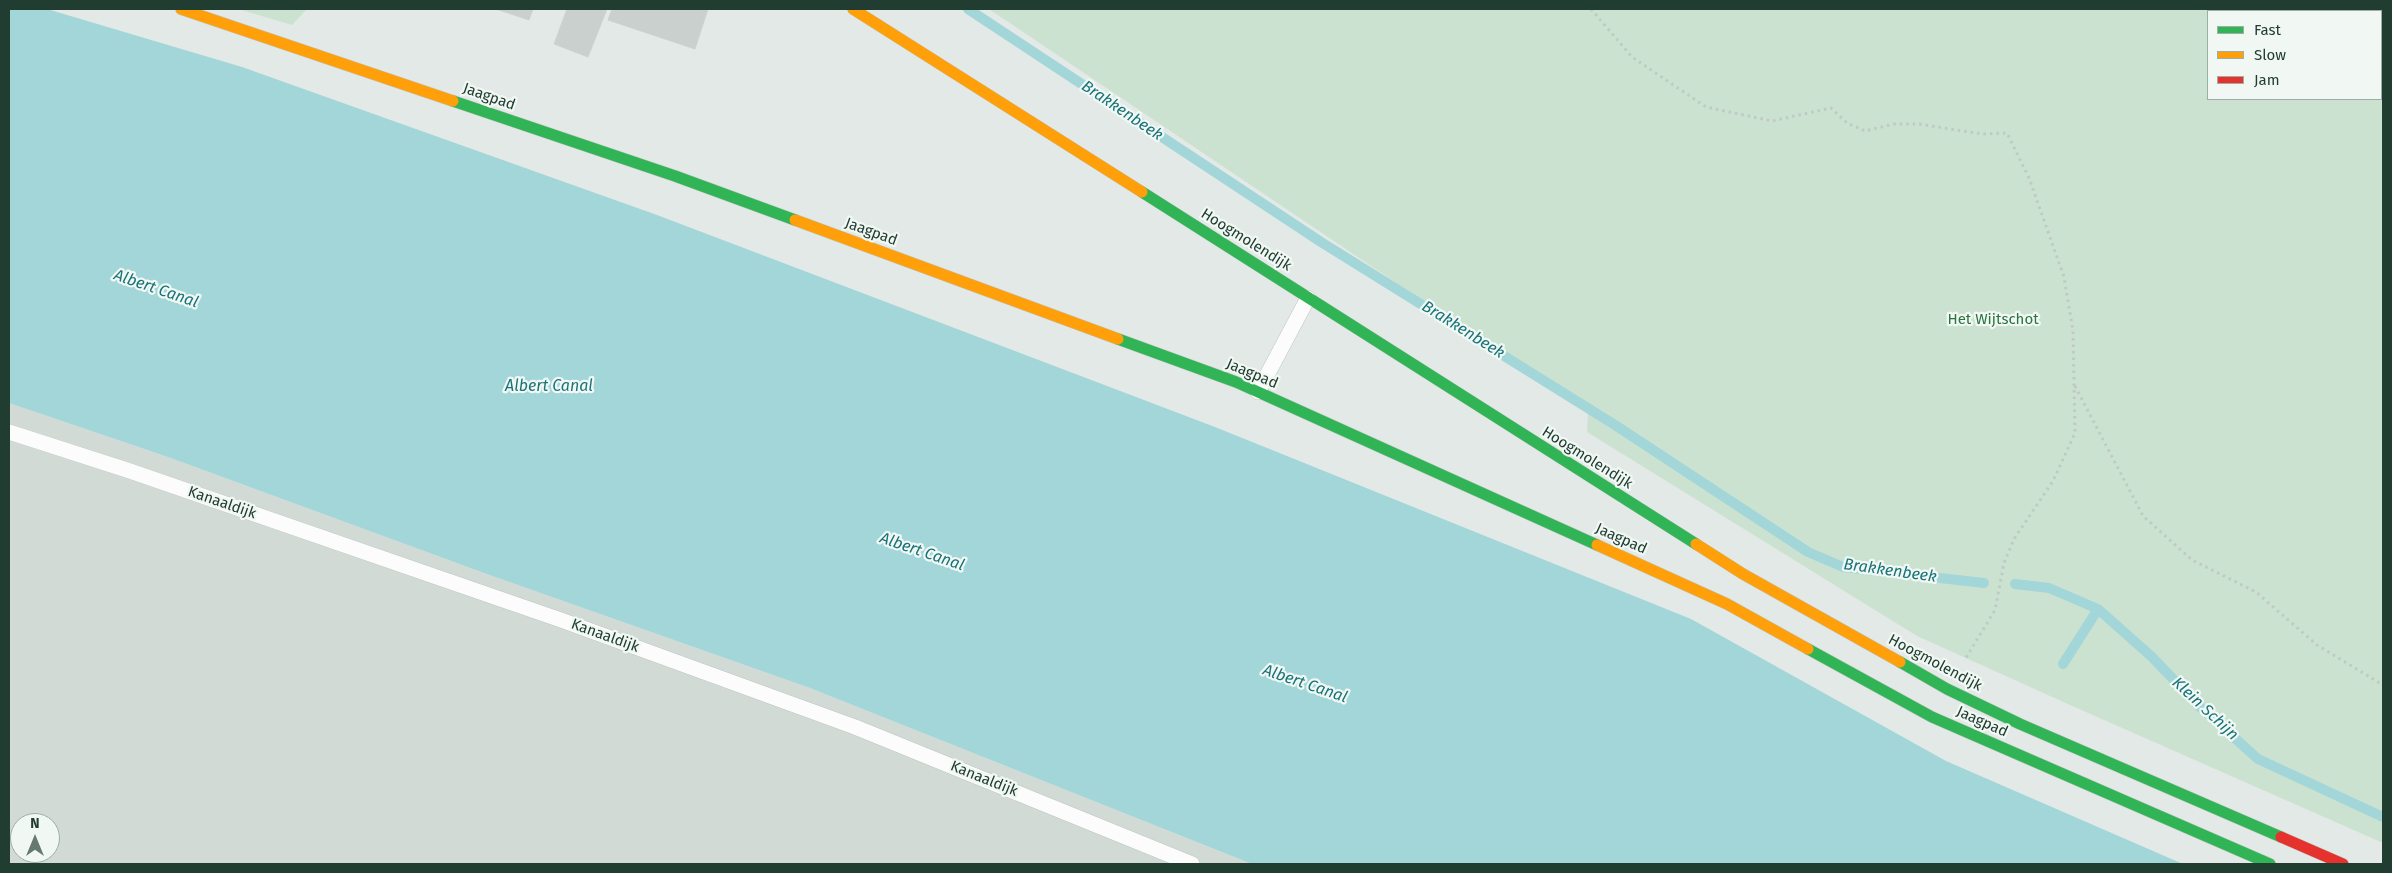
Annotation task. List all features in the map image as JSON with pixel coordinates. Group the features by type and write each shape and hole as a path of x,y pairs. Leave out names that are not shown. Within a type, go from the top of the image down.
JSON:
{"street":[{"name":"Jaagpad","path":"181,9 675,176 1236,382 1727,604 1932,717 2270,864"},
{"name":"Hoogmolendijk","path":"853,9 1743,574 1947,689 2029,728 2343,864"}],"lane":[{"path":"1258,392 1308,298"},
{"name":"Kanaaldijk","path":"9,432 130,471 561,620 855,727 1192,864"}],"path":[{"path":"1591,9 1632,57 1706,107 1772,121 1831,108 1847,123 1865,132 1894,124 1919,124 1982,134 2007,133 2029,178 2064,277 2073,331 2075,433 2053,481 2014,539 2004,563 1995,610 1947,689"},
{"path":"2074,386 2143,516 2192,560 2256,592 2317,646 2383,685"}],"shaded area":[{"path":"9,403 168,457 484,573 810,688 1252,864 9,864"}],"green space":[{"path":"238,9 307,9 292,25"},
{"name":"Het Wijtschot","path":"989,9 2383,9 2383,843 1917,636 1587,432 1588,412"}],"water":[{"name":"Albert Canal","path":"9,9 47,9 242,67 657,215 1215,427 1691,619 1946,761 2183,864 1252,864 810,688 484,573 168,457 9,403"}],"building":[{"path":"496,9 533,9 529,20"},
{"path":"567,9 607,9 588,57 554,44"},
{"path":"612,9 708,9 695,49 608,20"}],"waterway":[{"name":"Brakkenbeek","path":"968,9 1321,242 1615,425 1808,552 1843,567 1984,583"},
{"name":"Brakkenbeek","path":"2015,584 2049,588 2098,609"},
{"name":"Klein Schijn","path":"2063,664 2098,609 2152,657 2198,705 2258,759 2383,817"}],"traffic: fast":[{"path":"453,101 675,176 795,220"},
{"path":"1142,192 1696,544"},
{"path":"1118,339 1236,382 1597,545"},
{"path":"1808,649 1932,717 2270,864"},
{"path":"1900,662 1947,689 2020,724 2281,837"}],"traffic: slow":[{"path":"181,9 453,101"},
{"path":"853,9 1142,192"},
{"path":"795,220 1118,339"},
{"path":"1696,544 1743,574 1900,662"},
{"path":"1597,545 1727,604 1808,649"}],"traffic: jam":[{"path":"2281,837 2343,864"}]}
